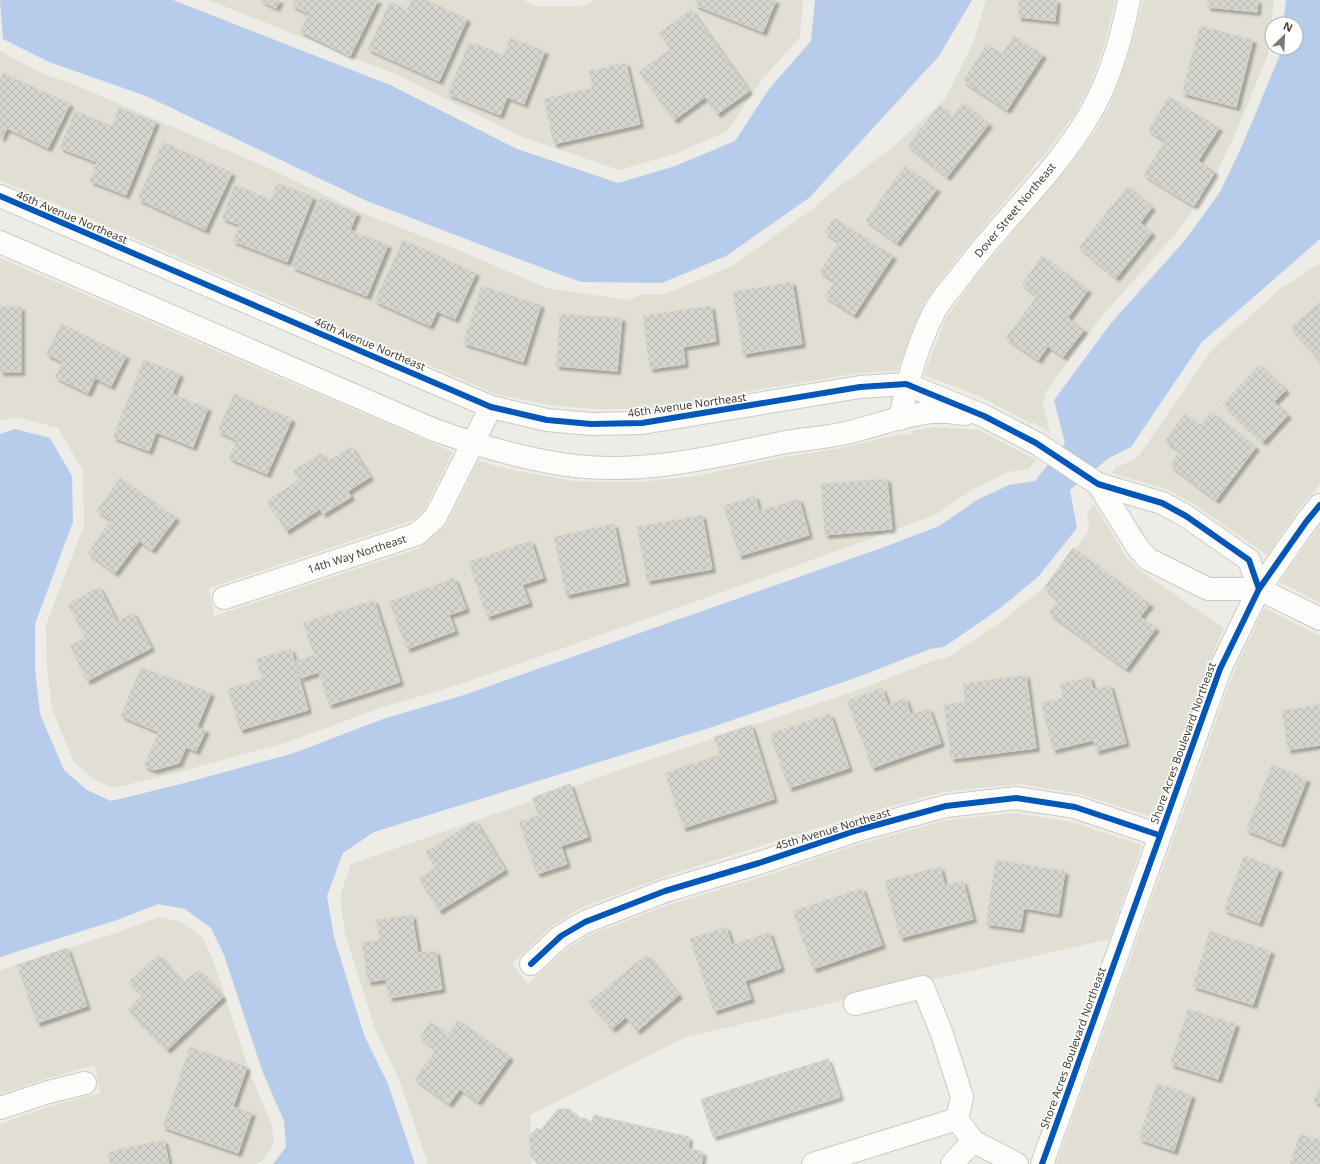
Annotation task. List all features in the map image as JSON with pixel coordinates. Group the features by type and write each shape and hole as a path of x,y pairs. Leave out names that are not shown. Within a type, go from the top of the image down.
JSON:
{"street":[{"name":"Dover Street Northeast","path":"900,419 906,384 935,311 968,266 1057,160 1085,123 1100,95 1113,59 1125,20 1129,0"},
{"name":"46th Avenue Northeast","path":"0,196 491,407 547,420 591,424 642,423 852,389 906,384 984,416 1036,442 1098,484 1162,503 1186,516 1248,560 1259,588 1208,589 1148,558 1138,548 1098,484"},
{"name":"46th Avenue Northeast","path":"0,242 432,429 471,443 518,457 576,466 639,468 695,462 783,443 841,434 932,412 984,416"},
{"name":"14th Way Northeast","path":"224,598 417,534 435,518 451,488 471,443 491,407"},
{"name":"Shore Acres Boulevard Northeast","path":"1042,1164 1159,835 1220,669 1259,588 1306,522 1320,505"},
{"path":"1259,588 1320,619"},
{"name":"45th Avenue Northeast","path":"531,964 561,936 585,922 665,891 759,863 858,830 946,806 1016,798 1075,807 1159,835"},
{"path":"855,1004 923,987 942,1034 962,1097 957,1119 973,1141 1017,1164"},
{"path":"0,1108 45,1093 84,1083"},
{"path":"813,1164 957,1119"},
{"path":"952,1164 973,1141"}],"shaded area":[{"path":"208,0 523,0 537,6 582,6 595,0 803,0 800,37 761,81 728,131 672,155 619,170 522,137 395,74"},
{"path":"986,0 1116,0 1101,55 1088,90 1074,115 1047,151 959,256 924,303 897,371 859,373 642,409 592,409 550,405 496,394 0,180 0,51 43,74 73,84 275,171 362,213 456,249 547,288 628,300 641,295 665,294 732,266 814,208 825,197 893,147 945,99 974,41"},
{"path":"1143,0 1274,0 1272,16 1264,16 1264,56 1268,56 1232,141 1210,186 1178,231 1103,315 1045,393 1043,404 1050,433 1033,422 1032,424 979,396 924,375 946,318 978,274 1067,169 1097,129 1112,100 1126,62"},
{"path":"0,258 453,452 425,509 411,521 209,588 214,616 420,548 446,525 478,461 516,471 573,481 639,482 697,476 784,457 842,448 900,434 911,435 912,431 932,427 979,430 1036,460 1029,469 1008,472 973,489 935,515 765,577 461,684 380,708 291,741 176,773 113,788 94,779 74,762 52,709 47,668 46,625 84,525 83,471 58,428 16,417 0,421"},
{"path":"1320,263 1320,484 1296,513 1267,555 1194,504 1168,490 1112,473 1115,468 1135,459 1140,454 1211,351 1280,289"},
{"path":"1094,504 1127,558 1139,570 1224,628 1208,665 1152,817 1080,794 1019,784 944,792 855,816 663,877 581,908 553,925 512,963 528,984 568,948 589,935 668,905 762,877 860,844 947,820 1015,813 1071,822 1142,845 1109,939 686,1037 530,1115 532,1164 428,1164 399,1079 375,1029 345,933 340,896 351,864 640,763 861,689 932,661 949,657 1005,619 1046,585 1088,532 1089,525 1087,514"},
{"path":"1320,525 1320,603 1280,582"},
{"path":"1264,608 1320,636 1320,1164 1056,1164 1233,674"},
{"path":"158,917 179,921 202,937 213,960 252,1078 272,1125 274,1144 262,1161 255,1164 0,1164 0,1124 47,1107 100,1093 95,1065 0,1094 0,970 122,931"}],"water":[{"path":"0,0 173,0 390,85 517,149 618,183 675,166 735,141 769,89 811,41 815,0 972,0 939,56 809,198 726,256 662,283 581,282 367,201 146,96 49,62 3,39"},
{"path":"1286,0 1320,0 1320,239 1202,342 1131,447 1109,458 1070,490 1077,528 1038,577 999,609 944,647 930,649 858,677 712,727 374,832 343,853 327,896 334,937 364,1035 388,1084 415,1164 273,1164 286,1147 284,1121 263,1073 224,955 211,928 185,909 158,904 120,919 0,957 0,434 15,429 50,438 72,476 73,522 35,624 35,669 40,714 64,770 87,790 111,801 177,785 294,753 383,719 464,695 887,546 939,526 977,500 1009,485 1035,481 1065,443 1054,400 1112,322 1186,239 1220,192 1242,146 1279,56 1304,56 1304,16 1284,16"}],"building":[{"path":"260,0 280,0 276,8"},
{"path":"295,0 378,0 350,56 300,31 309,14 292,5"},
{"path":"412,0 426,0 467,19 439,81 368,49 390,2 407,10"},
{"path":"697,0 776,0 763,32 695,5"},
{"path":"1019,0 1057,0 1055,21 1018,17"},
{"path":"1208,0 1258,0 1257,12 1207,7"},
{"path":"691,10 749,91 717,114 705,97 674,120 639,72 671,49 659,33"},
{"path":"1200,26 1253,40 1236,107 1182,93"},
{"path":"1014,36 1043,55 1007,110 963,81 987,44 1002,54"},
{"path":"510,38 545,51 524,104 507,97 500,115 448,94 469,42 504,55"},
{"path":"626,63 640,124 554,144 544,99 593,88 589,71"},
{"path":"3,73 70,104 48,148 7,128 2,138 0,137 0,81"},
{"path":"1169,97 1219,128 1198,161 1215,172 1194,206 1144,175 1165,141 1148,130"},
{"path":"963,103 989,124 947,177 908,145 939,106 953,116"},
{"path":"119,108 156,122 126,195 90,181 97,162 60,148 75,111 112,126"},
{"path":"163,142 232,173 205,230 138,199"},
{"path":"905,166 937,189 897,243 866,220"},
{"path":"277,183 313,197 287,262 233,241 240,225 222,218 235,185 271,200"},
{"path":"1128,186 1152,207 1140,223 1152,233 1116,278 1079,247"},
{"path":"320,198 357,213 350,230 388,245 367,296 292,267"},
{"path":"834,218 893,256 854,315 825,296 835,281 820,272 839,242 825,232"},
{"path":"403,240 476,273 455,319 437,311 430,326 375,301"},
{"path":"1042,256 1088,290 1068,318 1084,330 1063,357 1048,346 1038,360 1006,338 1037,296 1022,284"},
{"path":"792,282 802,344 743,354 733,292"},
{"path":"482,286 541,305 523,362 463,343"},
{"path":"1320,302 1320,361 1291,328"},
{"path":"711,306 716,341 683,347 685,364 650,369 643,316"},
{"path":"0,307 21,307 21,372 0,372"},
{"path":"560,314 622,318 617,371 556,366"},
{"path":"61,324 126,356 111,386 95,378 88,393 55,377 63,362 46,354"},
{"path":"144,360 180,374 172,394 208,408 193,447 156,432 149,451 113,437"},
{"path":"1259,365 1286,390 1274,402 1288,415 1263,442 1223,404"},
{"path":"234,394 292,419 267,474 229,458 237,440 218,431"},
{"path":"1211,412 1256,447 1216,500 1170,465 1180,451 1165,440 1185,414 1201,425"},
{"path":"351,447 370,477 348,491 351,497 323,514 320,509 286,531 267,501 299,480 293,471 321,453 327,462"},
{"path":"120,478 176,518 152,550 139,541 115,573 88,553 111,520 97,511"},
{"path":"887,479 892,529 825,535 821,484"},
{"path":"755,496 759,511 799,499 809,535 739,556 724,506"},
{"path":"702,515 712,569 647,581 637,527"},
{"path":"614,524 626,582 566,595 554,537"},
{"path":"531,541 543,578 522,585 529,603 487,617 469,562"},
{"path":"1073,548 1150,604 1140,617 1156,628 1126,669 1049,613 1059,600 1044,588"},
{"path":"454,578 466,609 449,615 455,631 407,649 389,602"},
{"path":"99,587 117,622 133,613 151,648 87,681 70,646 85,638 68,604"},
{"path":"374,600 400,682 329,705 319,672 301,678 296,661 314,655 303,623"},
{"path":"291,649 308,710 240,730 228,689 262,679 256,659"},
{"path":"141,667 211,693 197,727 206,730 196,751 186,747 179,763 154,770 144,766 159,732 121,716"},
{"path":"1026,675 1036,748 951,759 944,705 965,702 963,684"},
{"path":"1090,677 1093,690 1110,685 1126,743 1096,751 1093,740 1053,750 1041,703 1063,698 1060,684"},
{"path":"882,688 888,705 905,698 911,715 929,709 941,743 872,768 847,701"},
{"path":"1320,704 1320,745 1288,750 1282,711"},
{"path":"830,714 849,768 789,788 770,734"},
{"path":"751,725 774,799 683,828 665,773 720,755 714,737"},
{"path":"1272,765 1307,779 1281,844 1246,830"},
{"path":"570,784 588,837 561,846 567,864 537,874 519,822 538,816 532,798"},
{"path":"475,821 505,870 439,911 419,878 436,868 426,852"},
{"path":"1244,856 1279,869 1259,923 1224,910"},
{"path":"996,860 1065,871 1058,914 1024,908 1020,929 986,924"},
{"path":"940,867 945,886 963,881 973,919 900,938 885,881"},
{"path":"862,888 882,945 813,969 793,911"},
{"path":"412,915 418,953 436,951 442,989 389,998 386,979 368,982 362,942 380,940 376,920"},
{"path":"726,927 732,945 769,932 781,968 745,981 751,999 714,1011 690,939"},
{"path":"1210,931 1271,951 1253,1005 1193,986"},
{"path":"67,948 87,1006 37,1023 17,965"},
{"path":"158,955 183,983 198,970 223,997 167,1050 128,1009 142,995 129,982"},
{"path":"646,955 679,995 637,1031 626,1017 612,1029 589,1002"},
{"path":"1188,1009 1236,1024 1218,1079 1170,1064"},
{"path":"458,1020 510,1057 478,1102 460,1089 449,1104 415,1079 436,1050 420,1037 430,1022 448,1035"},
{"path":"190,1047 247,1067 233,1107 252,1113 238,1153 163,1127"},
{"path":"828,1059 840,1097 713,1137 701,1099"},
{"path":"1157,1083 1192,1095 1174,1151 1139,1139"},
{"path":"1320,1085 1320,1104 1314,1102"},
{"path":"558,1109 569,1109 579,1118 587,1119 591,1123 594,1115 689,1137 688,1148 703,1152 701,1164 537,1164 535,1157 531,1157 529,1136 537,1128 541,1130"},
{"path":"1300,1134 1320,1140 1320,1164 1290,1164"},
{"path":"164,1140 169,1164 110,1164 108,1152"}],"cycle path":[{"path":"0,196 491,407 547,420 591,424 642,423 860,387 906,384 984,416 1036,443 1098,484 1162,503 1186,516 1249,560 1259,589"},
{"path":"1042,1164 1220,669 1259,589 1306,522 1320,505"},
{"path":"531,964 561,936 585,922 665,891 759,863 858,830 946,806 1016,798 1075,807 1159,835"}]}
